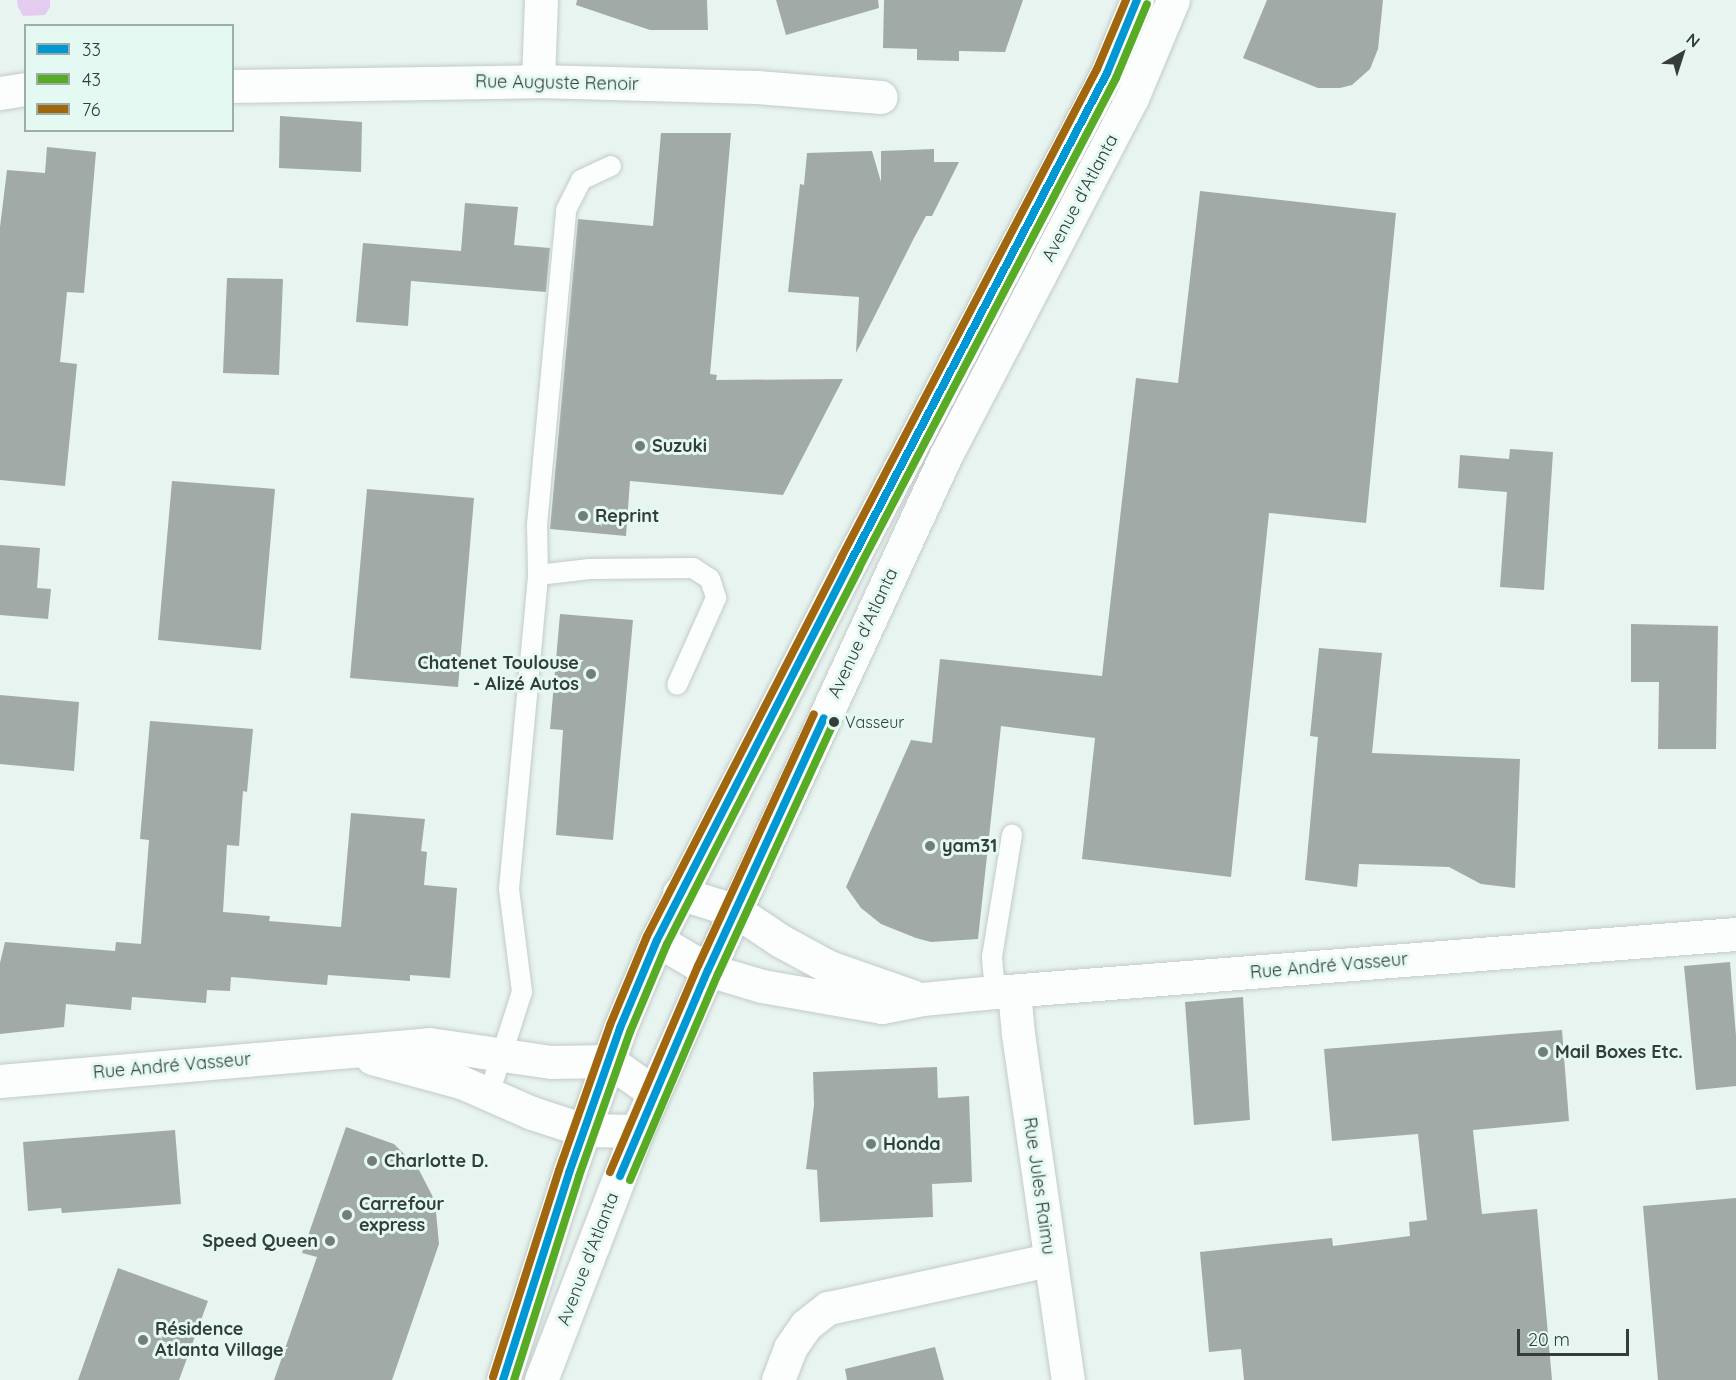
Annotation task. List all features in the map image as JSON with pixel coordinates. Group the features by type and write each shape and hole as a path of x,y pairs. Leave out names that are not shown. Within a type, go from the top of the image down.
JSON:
{"street":[{"path":"538,81 541,0"},
{"name":"Avenue d'Atlanta","path":"503,1380 584,1130 657,940 679,893 1107,73 1137,0"},
{"name":"Avenue d'Atlanta","path":"541,1380 637,1131 708,970 946,455 1132,98 1173,0"},
{"name":"Rue Auguste Renoir","path":"234,86 538,81 757,87 881,97"},
{"path":"0,93 24,89"},
{"name":"Rue André Vasseur","path":"679,893 736,911 781,941 830,967 922,999"},
{"name":"Rue André Vasseur","path":"657,940 708,970 762,986 882,1007 922,999 1736,934"},
{"name":"Rue Jules Raimu","path":"1004,992 1068,1380"},
{"name":"Rue André Vasseur","path":"0,1081 429,1044 551,1062 609,1061"},
{"name":"Rue André Vasseur","path":"344,1051 461,1082 584,1130 637,1131"},
{"path":"609,1061 653,1092"},
{"path":"778,1380 790,1348 801,1333 828,1308 1049,1260"}],"lane":[{"path":"489,1094 504,1054 522,992 509,889 538,575 537,525 566,210 580,180 611,166"},
{"path":"538,575 590,569 693,568 710,579 716,598 677,685"},
{"path":"1004,992 992,957 1012,835"}],"shaded area":[{"path":"17,0 50,0 50,7 45,15 23,16"}],"building":[{"path":"577,0 707,0 708,30 650,30 576,5"},
{"path":"776,0 878,0 879,8 786,35"},
{"path":"884,0 1023,0 1005,52 959,51 959,61 917,60 917,49 883,48"},
{"path":"1267,0 1383,0 1378,49 1370,69 1352,85 1340,88 1318,88 1243,58"},
{"path":"280,116 362,122 361,172 279,168"},
{"path":"661,133 731,133 710,374 717,375 716,380 843,379 783,495 630,481 626,536 550,529 578,219 653,226"},
{"path":"47,147 96,152 84,293 67,292 60,362 77,364 65,486 0,480 0,227 7,170 45,173"},
{"path":"934,149 934,162 959,162 932,216 926,216 914,238 856,353 859,297 788,292 800,184 804,185 807,153 872,151 881,182 881,151"},
{"path":"1200,191 1396,213 1366,523 1269,513 1231,877 1082,859 1095,738 1001,726 978,939 931,942 881,924 861,908 846,887 911,740 932,743 940,659 1102,676 1136,378 1178,383"},
{"path":"465,203 518,207 514,245 550,248 546,292 411,281 408,326 356,322 363,243 461,251"},
{"path":"227,278 283,279 279,375 223,373"},
{"path":"1510,449 1553,452 1544,590 1500,587 1507,492 1458,488 1460,455 1509,459"},
{"path":"172,481 275,489 261,650 158,640"},
{"path":"367,489 474,498 458,687 350,678"},
{"path":"0,545 40,548 37,588 51,589 48,619 0,615"},
{"path":"560,614 633,620 613,840 556,835 563,730 550,729"},
{"path":"1631,624 1718,626 1716,749 1658,749 1659,682 1631,682"},
{"path":"1319,648 1382,653 1372,753 1520,759 1515,888 1481,884 1449,867 1359,864 1357,887 1305,880 1318,737 1310,736"},
{"path":"0,695 79,702 74,771 0,764"},
{"path":"150,721 253,729 247,792 243,791 239,846 227,845 223,912 270,916 269,921 341,927 351,813 425,819 421,851 427,852 424,885 457,888 450,978 410,975 410,981 328,975 327,985 231,977 230,991 207,990 206,1003 132,997 131,1010 66,1004 64,1027 0,1034 0,963 5,942 115,951 116,942 141,944 149,840 140,839"},
{"path":"1730,962 1736,1036 1736,1086 1696,1090 1684,966"},
{"path":"1243,997 1250,1120 1194,1125 1185,1002"},
{"path":"1562,1030 1569,1121 1473,1130 1482,1214 1537,1209 1552,1380 1244,1380 1241,1349 1209,1352 1200,1252 1332,1238 1333,1246 1410,1236 1409,1222 1427,1220 1418,1134 1332,1141 1324,1049"},
{"path":"937,1067 938,1098 969,1096 972,1182 932,1184 933,1217 820,1222 817,1170 806,1169 814,1105 813,1072"},
{"path":"346,1127 394,1144 418,1168 435,1201 439,1244 392,1380 274,1380 317,1257 302,1253"},
{"path":"175,1130 181,1204 62,1213 61,1208 28,1211 23,1142"},
{"path":"1736,1198 1736,1380 1658,1380 1643,1206"},
{"name":"Résidence Atlanta Village","path":"118,1268 208,1301 179,1380 78,1380"},
{"path":"935,1347 944,1380 847,1380 845,1369"}],"transit line":[{"name":"76","path":"493,1377 559,1170 610,1025 647,936 841,558 1097,69 1126,0"},
{"name":"33","path":"503,1380 569,1173 620,1028 657,940 850,563 1107,73 1137,0"},
{"name":"43","path":"514,1380 579,1176 630,1032 667,944 859,568 1116,78 1147,4"},
{"name":"76","path":"610,1172 698,966 814,714"},
{"name":"33","path":"620,1176 708,970 824,718"},
{"name":"43","path":"630,1180 718,974 834,722"}],"place":[{"name":"Suzuki","path":"640,446"},
{"name":"Reprint","path":"583,516"},
{"name":"Chatenet Toulouse - Alizé Autos","path":"591,674"},
{"name":"Vasseur","path":"834,722"},
{"name":"yam31","path":"930,846"},
{"name":"Mail Boxes Etc.","path":"1543,1052"},
{"name":"Honda","path":"871,1144"},
{"name":"Charlotte D.","path":"372,1161"},
{"name":"Carrefour express","path":"347,1215"},
{"name":"Speed Queen","path":"330,1241"},
{"name":"Résidence Atlanta Village","path":"143,1340"}]}
